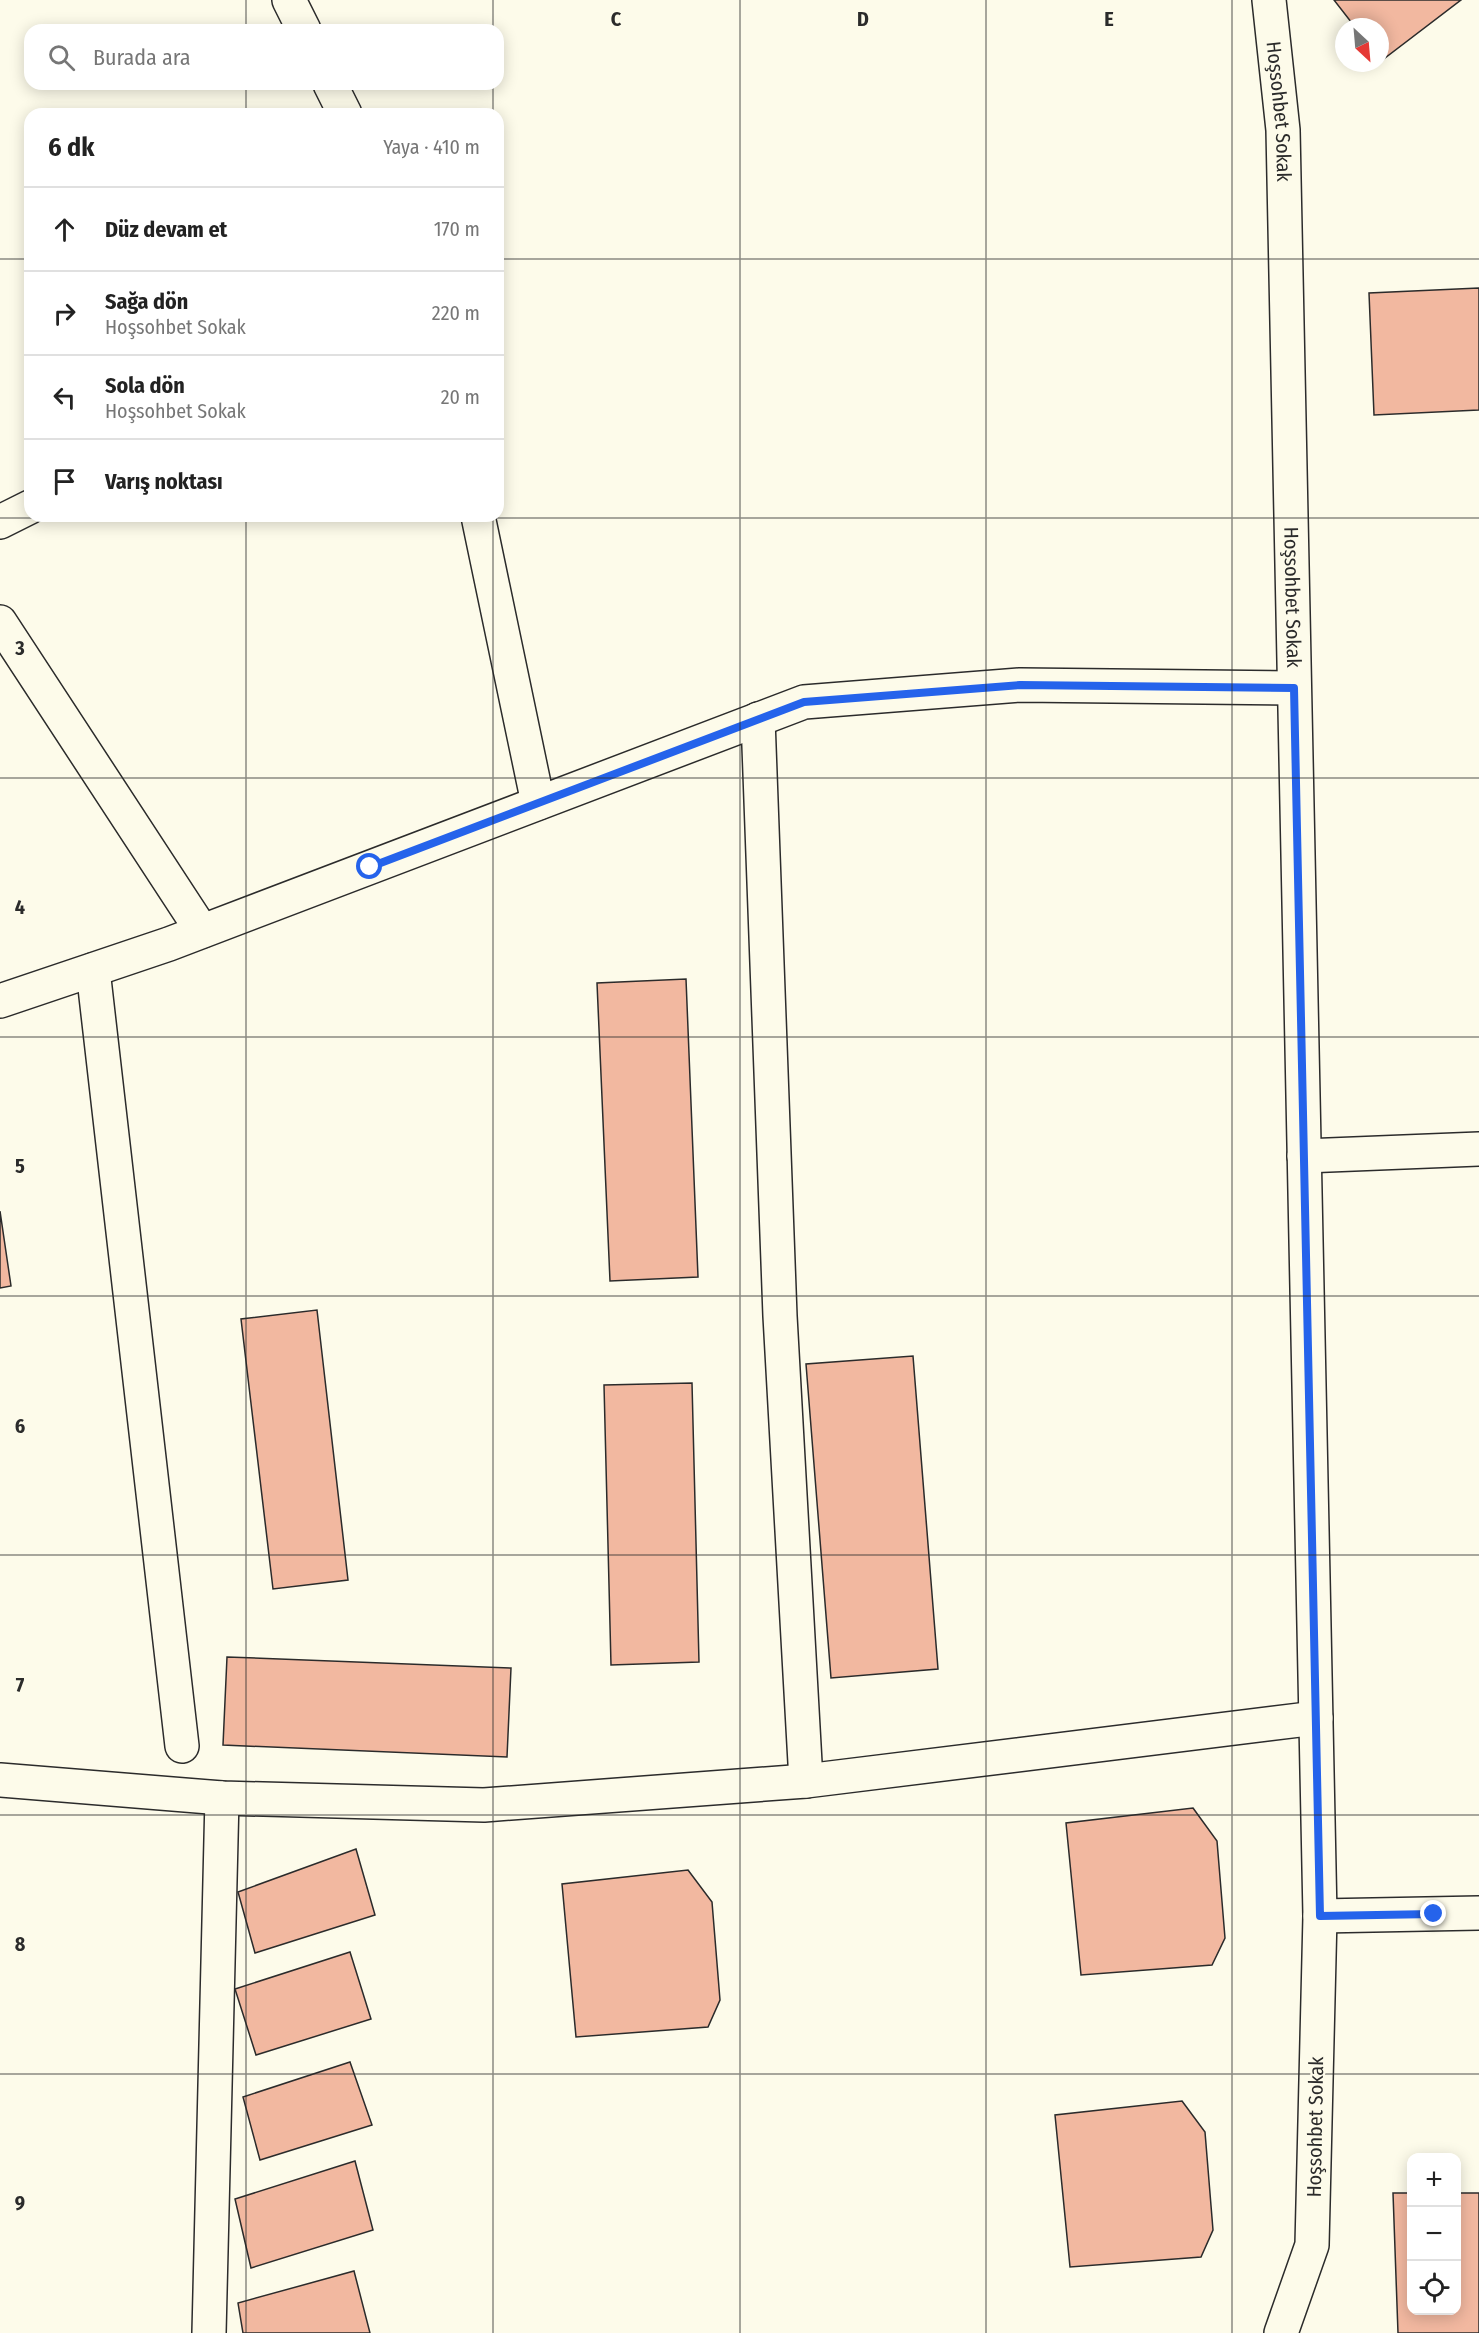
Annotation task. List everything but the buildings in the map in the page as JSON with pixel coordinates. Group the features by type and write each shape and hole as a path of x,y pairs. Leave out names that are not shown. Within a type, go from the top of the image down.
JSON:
{"street":[{"path":"289,0 301,24"},
{"name":"Hoşsohbet Sokak","path":"1269,0 1283,130 1320,1916 1312,2245 1281,2333"},
{"path":"333,90 342,108"},
{"path":"0,522 24,510"},
{"path":"479,522 538,803"},
{"path":"0,622 201,932"},
{"path":"0,1001 201,932 804,702 1020,685 1294,688"},
{"path":"758,719 780,1316 806,1781"},
{"path":"93,970 182,1746"},
{"path":"1304,1156 1479,1149"},
{"path":"0,1780 222,1798 484,1805 806,1781 1316,1718"},
{"path":"209,2333 222,1798"},
{"path":"1320,1916 1479,1913"}],"route":[{"path":"370,867 804,702 1020,685 1294,688 1320,1916 1434,1914"}]}
